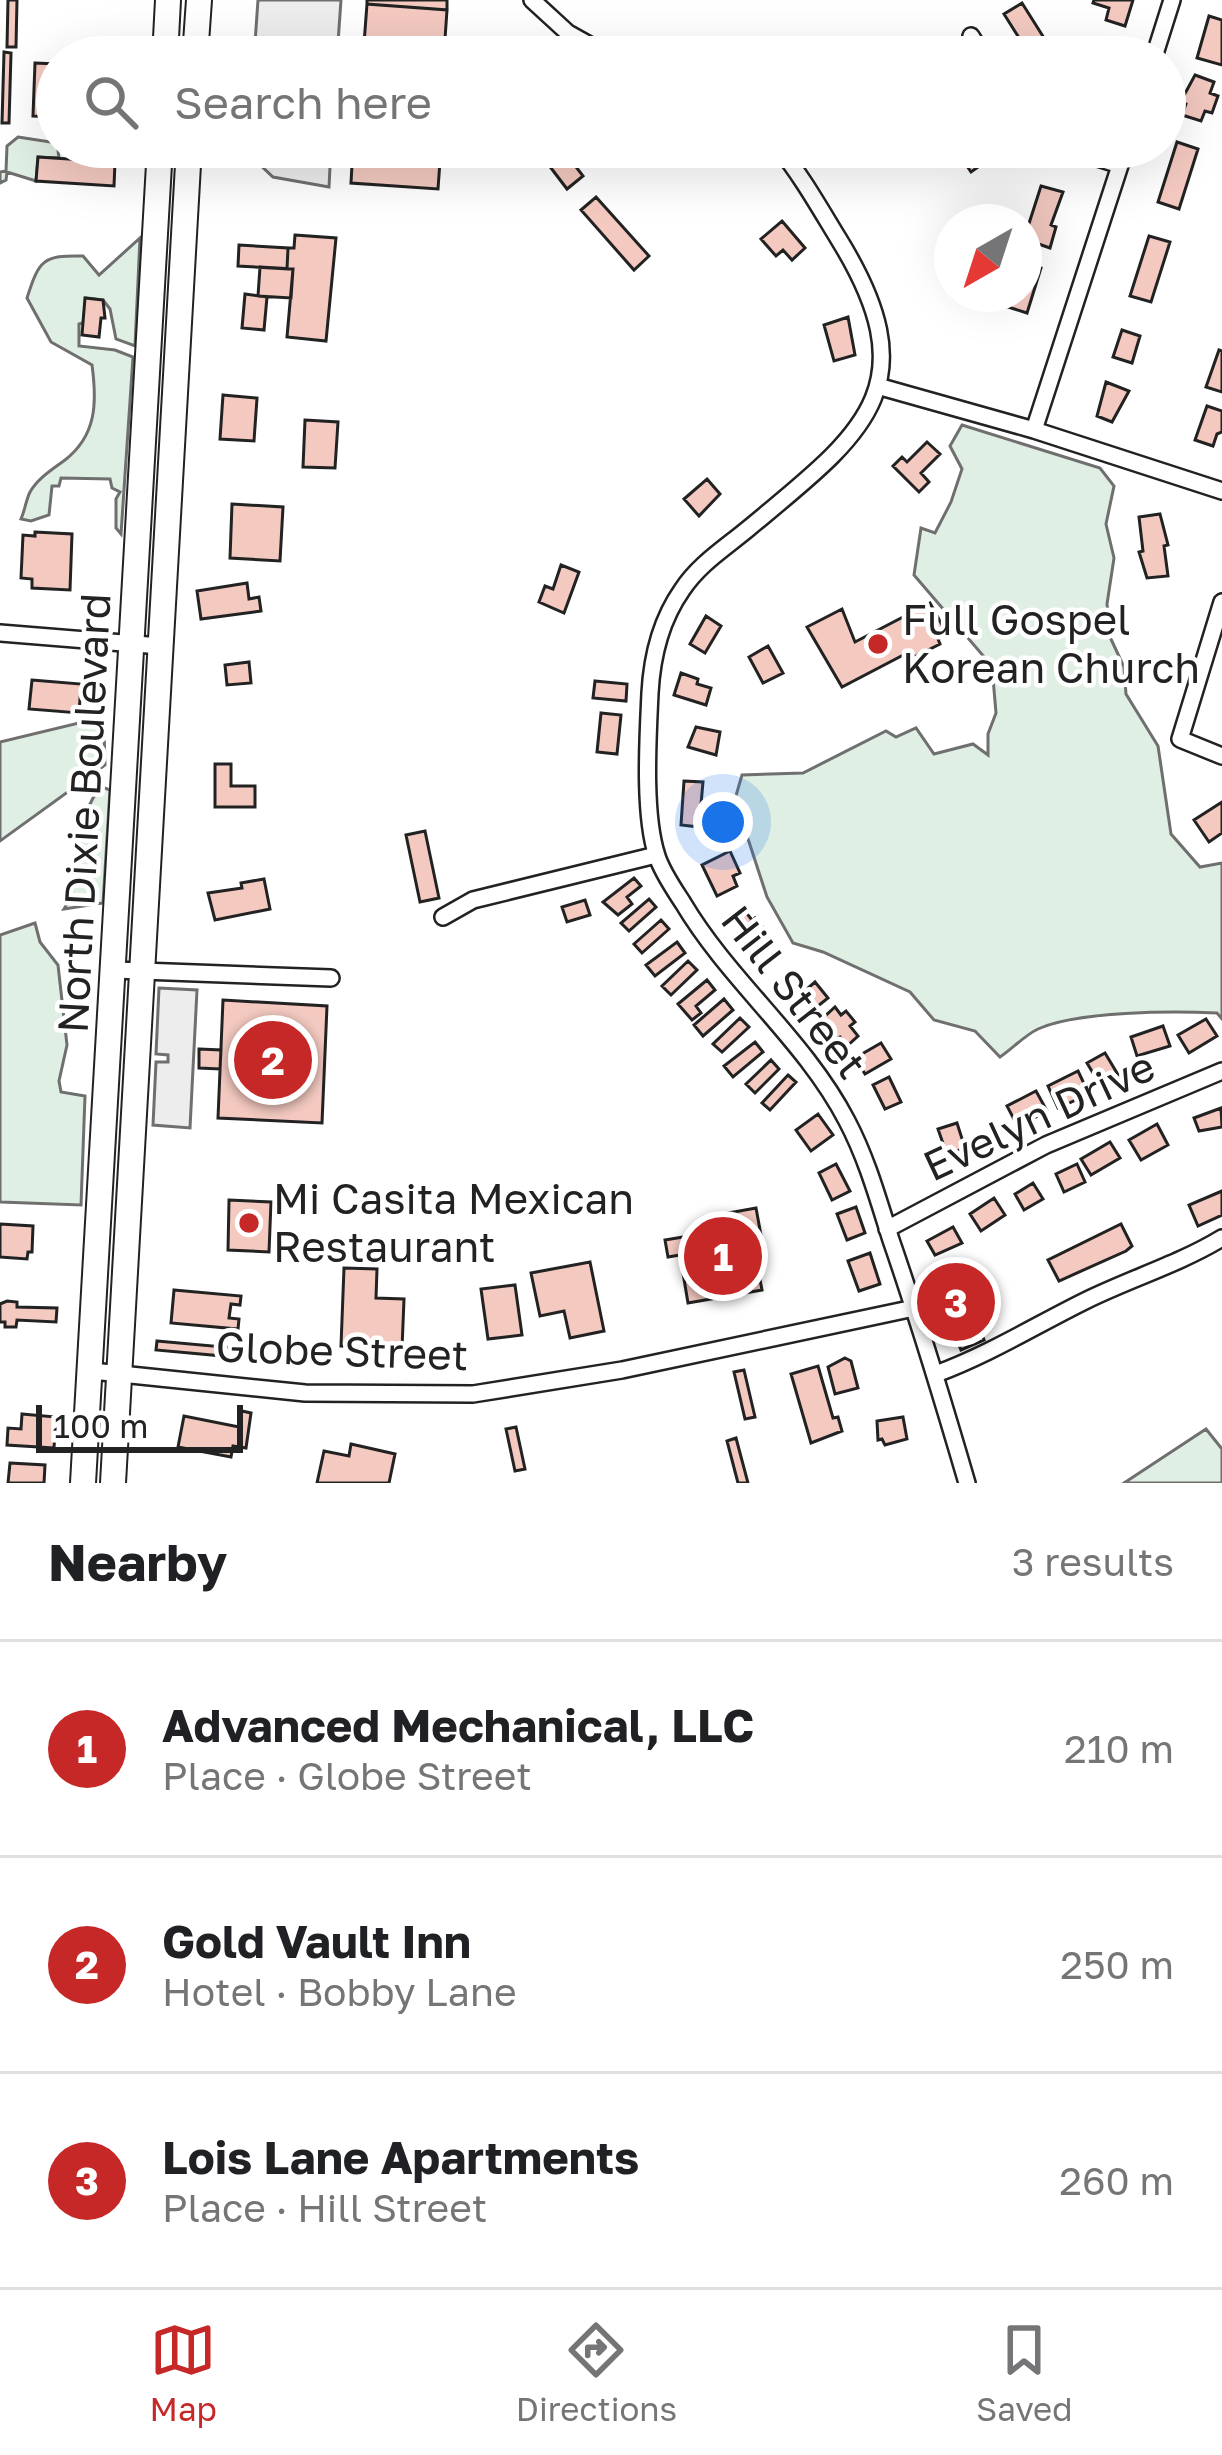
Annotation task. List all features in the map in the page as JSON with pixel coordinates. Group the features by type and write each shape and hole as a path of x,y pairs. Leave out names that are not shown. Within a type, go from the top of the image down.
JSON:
{"highway":[{"path":"166,36 168,0"},
{"path":"196,36 199,0"},
{"name":"North Dixie Boulevard","path":"83,1483 159,168"},
{"name":"North Dixie Boulevard","path":"112,1483 188,168"}],"street":[{"path":"532,0 573,36"},
{"path":"1161,36 1172,0"},
{"path":"794,168 864,283 880,339 880,387 1034,430 1222,491"},
{"path":"1034,430 1119,168"},
{"name":"Hill Street","path":"880,387 849,441 822,469 700,568 668,614 658,638 650,693 648,780 656,855 716,953 812,1066 846,1119 872,1175 967,1483"},
{"path":"1222,602 1180,739 1222,756"},
{"path":"0,633 160,646"},
{"path":"443,917 472,900 656,855"},
{"path":"115,970 331,978"},
{"name":"Evelyn Drive","path":"887,1228 1046,1145 1222,1071"},
{"path":"936,1374 982,1357 1082,1302 1191,1257 1222,1238"},
{"name":"Globe Street","path":"92,1371 305,1394 473,1394 643,1366 914,1308"}],"green space":[{"path":"18,137 36,140 36,181 7,172 0,183 0,172 6,171 7,146"},
{"path":"140,238 135,346 116,339 110,309 103,300 86,298 83,323 79,324 79,346 133,357 121,534 116,528 120,492 112,488 110,479 61,478 59,486 52,486 49,515 21,519 33,487 83,440 94,405 92,365 51,342 27,298 35,275 51,259 83,256 99,275"},
{"path":"962,425 1100,468 1114,486 1106,524 1114,558 1107,604 1110,637 1124,667 1126,694 1158,746 1171,834 1200,867 1222,863 1222,1019 1217,1013 1176,1012 1077,1019 1038,1029 1000,1057 975,1031 934,1020 910,992 793,943 767,897 735,799 742,775 803,773 886,731 896,737 916,728 934,754 973,744 988,755 988,734 996,713 992,666 914,575 921,528 935,533 962,469 950,446"},
{"path":"87,721 104,728 105,765 0,841 0,742"},
{"path":"102,787 110,790 103,903 64,909 76,879 87,812"},
{"path":"35,923 40,942 58,965 67,1045 61,1092 85,1096 81,1205 0,1202 0,935"},
{"path":"1206,1429 1222,1449 1222,1483 1124,1483"}],"shaded area":[{"path":"258,0 341,0 338,36 255,36"},
{"path":"263,168 330,168 329,187 273,177"},
{"path":"159,988 197,990 190,1128 153,1125 156,1062 168,1062 168,1055 156,1054"}],"building":[{"path":"8,0 17,0 16,47 7,47"},
{"path":"367,0 447,0 447,10 367,4"},
{"path":"1094,0 1133,0 1125,26 1106,20 1109,8"},
{"path":"1022,3 1043,36 1018,36 1004,14"},
{"path":"367,4 447,10 445,36 365,36"},
{"path":"1209,16 1222,20 1222,65 1197,58"},
{"path":"4,52 11,53 9,123 2,123"},
{"path":"35,63 36,63 36,116"},
{"path":"1195,75 1214,82 1210,93 1218,96 1212,113 1205,111 1201,121 1186,116 1186,92"},
{"path":"1186,145 1198,149 1179,209 1158,202 1169,168 1186,168"},
{"path":"37,168 115,168 114,186 36,181"},
{"path":"352,168 440,168 438,189 351,183"},
{"path":"551,168 577,168 583,176 567,189"},
{"path":"1041,186 1063,192 1051,225 1056,227 1050,248 1042,245 1042,204 1035,204"},
{"path":"596,197 649,256 634,270 581,210"},
{"path":"782,221 805,248 792,260 783,250 776,256 761,239"},
{"path":"295,235 336,238 326,341 287,337 293,269 287,269 288,248 294,248"},
{"path":"1149,236 1170,242 1151,302 1130,296"},
{"path":"239,245 288,248 287,269 238,266"},
{"path":"260,267 293,269 291,298 258,296"},
{"path":"245,294 267,297 264,330 242,328"},
{"path":"85,298 103,300 105,318 101,318 99,337 82,335"},
{"path":"848,317 855,355 834,361 824,325"},
{"path":"1122,330 1140,336 1132,363 1113,357"},
{"path":"1222,351 1222,392 1206,387"},
{"path":"1106,382 1129,391 1112,422 1097,416"},
{"path":"223,395 257,398 254,441 220,439"},
{"path":"1207,406 1222,411 1222,432 1213,446 1195,440"},
{"path":"305,420 338,422 335,468 303,467"},
{"path":"927,442 940,454 921,473 929,482 919,492 893,466 902,457 907,462"},
{"path":"707,479 720,494 699,516 684,499"},
{"path":"232,504 283,507 280,561 230,558"},
{"path":"1160,514 1168,545 1164,546 1168,576 1147,578 1139,552 1143,551 1139,517"},
{"path":"35,532 72,534 70,590 32,588 32,579 21,578 23,535 35,536"},
{"path":"561,565 579,572 564,613 539,602 545,586 553,589"},
{"path":"247,583 249,599 259,597 261,611 201,619 197,591"},
{"name":"Full Gospel Korean Church","path":"930,603 947,634 938,639 940,644 914,657 911,651 842,687 807,627 842,609 855,642"},
{"path":"706,616 721,626 705,653 690,644"},
{"path":"768,646 783,673 763,683 749,657"},
{"path":"249,662 251,683 227,685 225,665"},
{"path":"681,673 711,688 706,705 674,695"},
{"path":"32,680 81,684 79,713 29,709"},
{"path":"595,681 627,684 626,701 593,698"},
{"path":"601,713 621,715 617,754 597,752"},
{"path":"696,727 720,732 716,755 688,747"},
{"path":"215,764 231,764 231,786 255,786 255,807 215,807"},
{"path":"684,781 703,782 699,827 681,825"},
{"path":"1222,802 1222,833 1209,842 1194,820"},
{"path":"425,831 439,898 420,902 406,835"},
{"path":"730,851 740,873 733,876 737,886 717,896 702,865"},
{"path":"634,878 641,886 627,897 632,904 618,915 603,902"},
{"path":"264,879 270,909 215,920 208,893"},
{"path":"649,899 656,907 629,931 621,923"},
{"path":"585,900 590,915 567,922 562,907"},
{"path":"736,910 740,915 745,911 752,920 749,924 755,918 762,926 754,933 759,939 748,946 730,915"},
{"path":"661,920 669,929 642,953 634,944"},
{"path":"677,942 685,953 655,976 646,965"},
{"path":"688,961 697,970 671,995 662,986"},
{"path":"707,980 715,990 696,1006 701,1013 692,1020 678,1004"},
{"path":"815,982 828,998 813,1010 800,995"},
{"path":"724,999 733,1010 703,1036 694,1025"},
{"path":"223,1000 327,1006 322,1123 218,1118"},
{"path":"835,1007 855,1022 850,1026 858,1036 847,1046 824,1017"},
{"path":"740,1018 749,1027 722,1052 713,1044"},
{"path":"1206,1019 1217,1036 1189,1053 1178,1035"},
{"path":"1163,1026 1170,1046 1137,1056 1131,1037"},
{"path":"755,1042 763,1052 733,1077 724,1066"},
{"path":"881,1043 891,1059 865,1074 855,1058"},
{"path":"199,1049 221,1050 220,1069 199,1068"},
{"path":"1105,1053 1120,1078 1102,1088 1087,1063"},
{"path":"771,1060 779,1069 755,1093 746,1084"},
{"path":"1078,1071 1089,1094 1058,1108 1048,1086"},
{"path":"788,1075 796,1082 770,1110 762,1103"},
{"path":"889,1077 901,1102 885,1109 873,1085"},
{"path":"1036,1091 1047,1111 1018,1127 1007,1106"},
{"path":"1221,1108 1222,1127 1199,1131 1194,1118"},
{"path":"818,1114 833,1135 811,1151 796,1130"},
{"path":"957,1123 965,1148 947,1155 938,1129"},
{"path":"1157,1124 1168,1145 1141,1160 1129,1140"},
{"path":"1110,1142 1120,1158 1091,1175 1081,1159"},
{"path":"836,1164 850,1191 832,1200 819,1173"},
{"path":"1077,1164 1085,1182 1064,1192 1056,1174"},
{"path":"1033,1183 1043,1199 1024,1210 1015,1194"},
{"path":"1222,1191 1222,1215 1198,1226 1189,1205"},
{"path":"994,1198 1005,1215 981,1231 970,1214"},
{"name":"Mi Casita Mexican Restaurant","path":"229,1200 271,1202 269,1252 228,1250"},
{"path":"856,1207 865,1233 847,1240 837,1214"},
{"path":"756,1208 765,1257 756,1259 762,1290 688,1303 680,1255 668,1257 665,1240 725,1230 723,1214"},
{"path":"0,1224 33,1226 32,1252 27,1259 0,1257"},
{"path":"1121,1224 1132,1246 1059,1281 1048,1260"},
{"path":"953,1227 962,1243 935,1255 927,1241"},
{"path":"870,1253 880,1284 859,1291 848,1261"},
{"path":"590,1262 604,1331 570,1338 564,1311 540,1316 531,1273"},
{"path":"344,1268 377,1269 376,1298 404,1299 402,1349 341,1346"},
{"path":"515,1285 522,1335 488,1339 481,1289"},
{"path":"965,1288 972,1308 948,1317 941,1297"},
{"path":"174,1290 241,1296 240,1305 231,1304 229,1318 239,1319 238,1329 171,1323"},
{"path":"17,1302 17,1307 57,1308 56,1322 17,1320 16,1327 5,1327 0,1322 0,1304"},
{"path":"976,1320 984,1340 961,1350 953,1330"},
{"path":"157,1341 235,1348 234,1357 156,1350"},
{"path":"845,1358 851,1361 858,1388 835,1394 828,1367"},
{"path":"818,1366 833,1418 838,1417 842,1431 811,1443 791,1374"},
{"path":"744,1370 755,1417 745,1419 734,1372"},
{"path":"242,1411 251,1413 246,1448 233,1446 231,1457 178,1447 184,1416 239,1427"},
{"path":"22,1414 56,1417 54,1448 7,1445 8,1428 21,1429"},
{"path":"903,1417 907,1439 885,1445 878,1440 877,1421"},
{"path":"516,1427 525,1469 515,1471 506,1429"},
{"path":"736,1438 748,1483 738,1483 727,1441"},
{"path":"351,1444 395,1454 389,1483 317,1483 324,1451 349,1456"},
{"path":"10,1463 45,1465 44,1483 8,1483"}],"place":[{"name":"Full Gospel Korean Church","path":"878,644"},
{"name":"Gold Vault Inn","path":"273,1060"},
{"name":"Mi Casita Mexican Restaurant","path":"249,1223"},
{"name":"Advanced Mechanical, LLC","path":"723,1256"},
{"name":"Lois Lane Apartments","path":"956,1302"}]}
